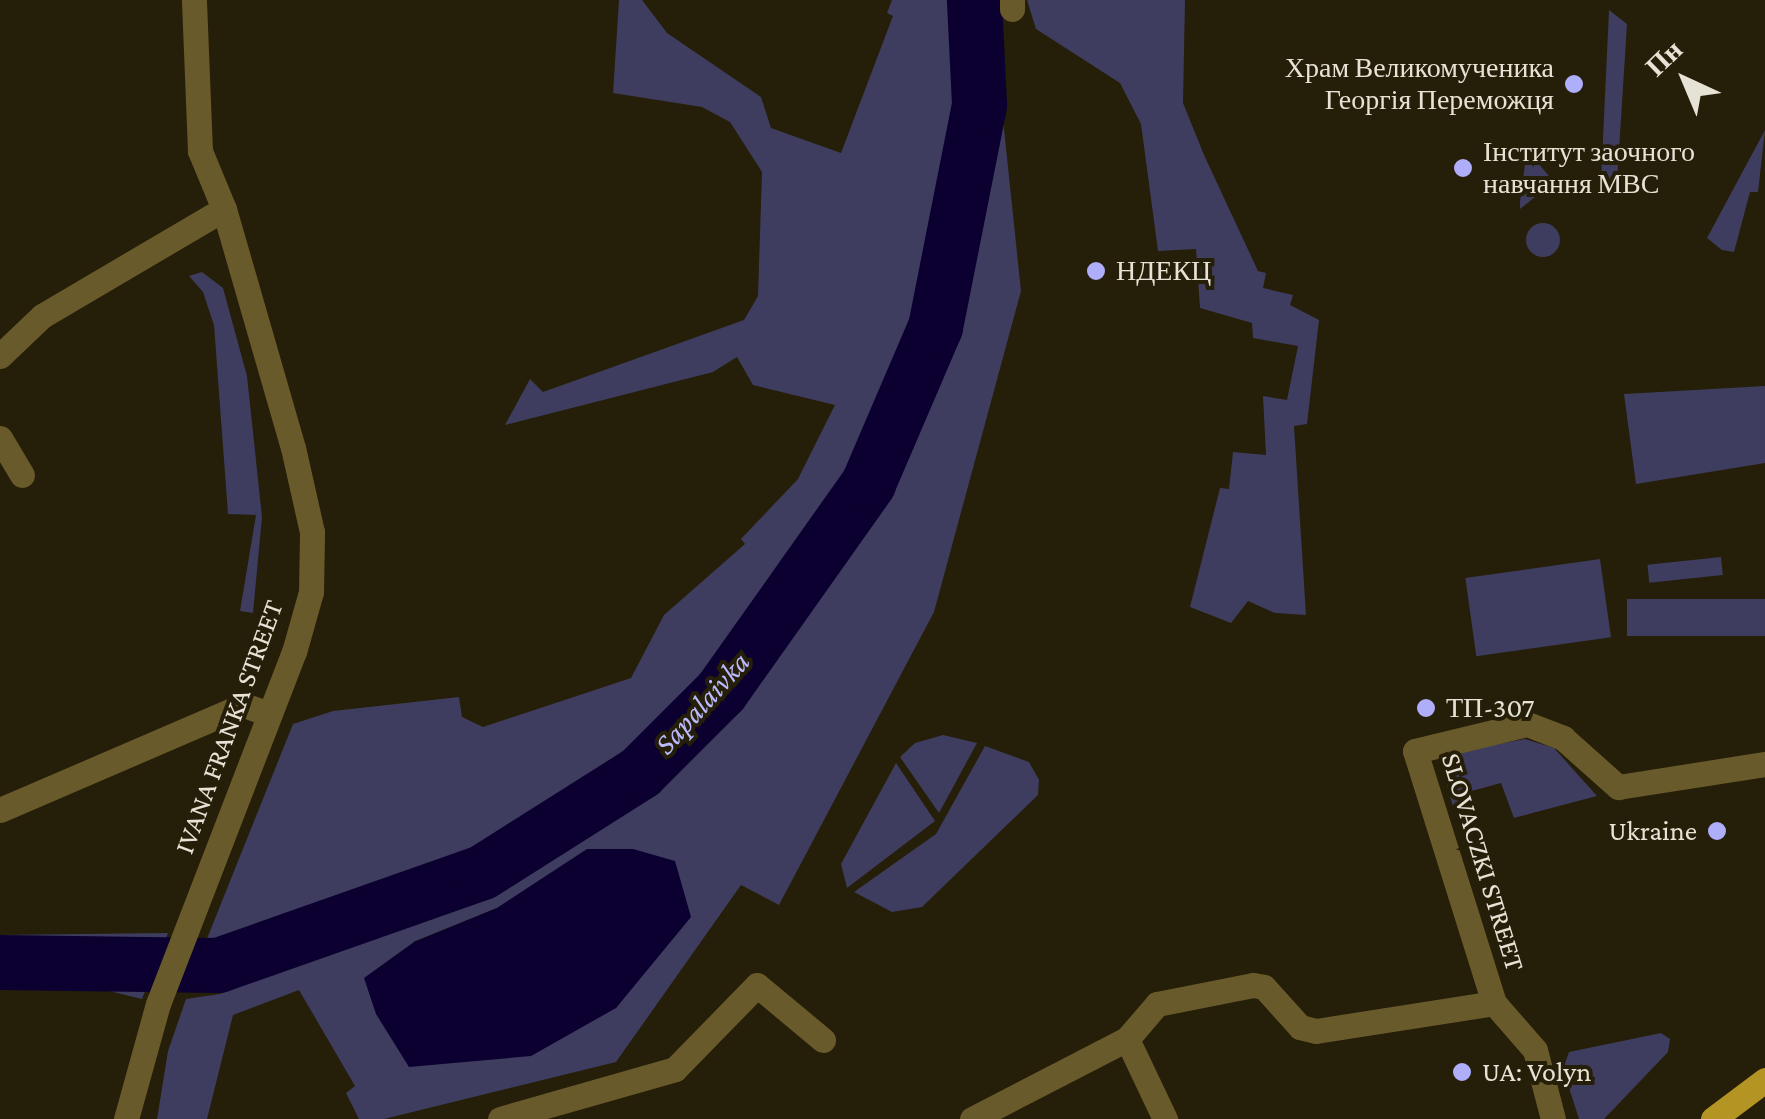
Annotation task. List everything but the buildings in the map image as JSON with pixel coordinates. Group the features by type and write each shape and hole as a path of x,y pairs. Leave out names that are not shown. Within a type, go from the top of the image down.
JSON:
{"main road":[{"path":"1713,1119 1765,1080"}],"street":[{"name":"IVANA FRANKA STREET","path":"126,1119 158,1004 269,714 311,592 312,532 224,209 200,151 194,0"},
{"path":"0,356 42,316 224,209"},
{"path":"0,438 22,476"},
{"path":"0,810 244,704 269,714"},
{"name":"SLOVACZKI STREET","path":"1553,1119 1535,1050 1494,1003 1415,751 1527,724 1563,738 1618,787 1765,764"},
{"path":"500,1119 675,1069 758,985 823,1040"},
{"name":"SLOVACZKI STREET","path":"972,1119 1127,1039 1157,1004 1253,985 1264,987 1300,1027 1316,1031 1494,1003"},
{"path":"1127,1039 1165,1119"}],"shaded area":[{"path":"619,0 642,0 667,33 761,97 771,128 841,153 893,16 887,13 892,0 996,0 993,24 1021,291 934,612 779,905 741,885 616,1062 384,1119 359,1119 346,1093 355,1086 299,990 233,1015 207,1119 157,1119 168,1051 186,999 220,994 311,954 297,917 230,944 204,946 293,724 333,711 459,697 462,717 483,727 631,678 664,615 745,544 741,539 798,479 835,405 753,385 737,357 713,372 505,425 530,379 543,392 744,320 758,296 762,172 730,122 702,107 613,93","holes":["587,850 647,966 616,1008 413,942 497,908"]},
{"path":"1027,0 1185,0 1183,103 1204,155 1258,271 1266,273 1263,288 1293,295 1290,305 1319,320 1307,424 1294,426 1306,615 1275,613 1248,601 1231,623 1190,607 1220,488 1229,489 1233,452 1266,455 1263,396 1287,400 1298,346 1253,338 1252,323 1200,308 1196,249 1158,251 1141,124 1120,83 1036,29"},
{"path":"1609,10 1627,24 1617,182 1601,181"},
{"path":"1765,130 1758,192 1750,192 1734,252 1722,250 1707,238"},
{"path":"1527,150 1554,182 1520,209 1520,201"},
{"path":"1543,223 1555,228 1560,240 1555,252 1543,257 1531,252 1526,240 1531,228"},
{"path":"202,272 223,288 247,376 262,517 253,613 240,611 256,515 228,514 214,325 203,292 189,276"},
{"path":"1765,386 1765,463 1636,484 1624,394"},
{"path":"1721,557 1723,575 1649,583 1647,565"},
{"path":"1600,559 1611,637 1476,656 1465,578"},
{"path":"1627,599 1765,599 1765,636 1627,636"},
{"path":"943,735 977,743 939,813 900,757 915,743"},
{"path":"1525,739 1554,748 1597,796 1514,818 1501,783 1468,792 1470,802 1453,807 1439,755"},
{"path":"985,746 1029,762 1039,780 1038,795 922,907 892,912 854,892 936,834"},
{"path":"896,763 935,821 847,888 841,864"},
{"path":"587,849 633,849 675,861 691,917 616,1008 531,1056 409,1067 376,1014 364,978 414,942 497,908"},
{"path":"168,933 142,999 35,973 0,977 0,935"},
{"path":"1661,1033 1670,1039 1668,1052 1604,1119 1579,1119 1563,1069 1569,1052"}],"waterway":[{"name":"Sapalaivka","path":"0,962 218,965 482,872 640,772 721,691 868,483 935,327 979,104 974,0"}],"place":[{"name":"Храм Великомученика Георгія Переможця","path":"1574,84"},
{"name":"Інститут заочного навчання МВС","path":"1463,168"},
{"name":"НДЕКЦ","path":"1096,271"},
{"name":"ТП-307","path":"1426,708"},
{"name":"Ukraine","path":"1717,831"},
{"name":"UA: Volyn","path":"1462,1072"}]}
